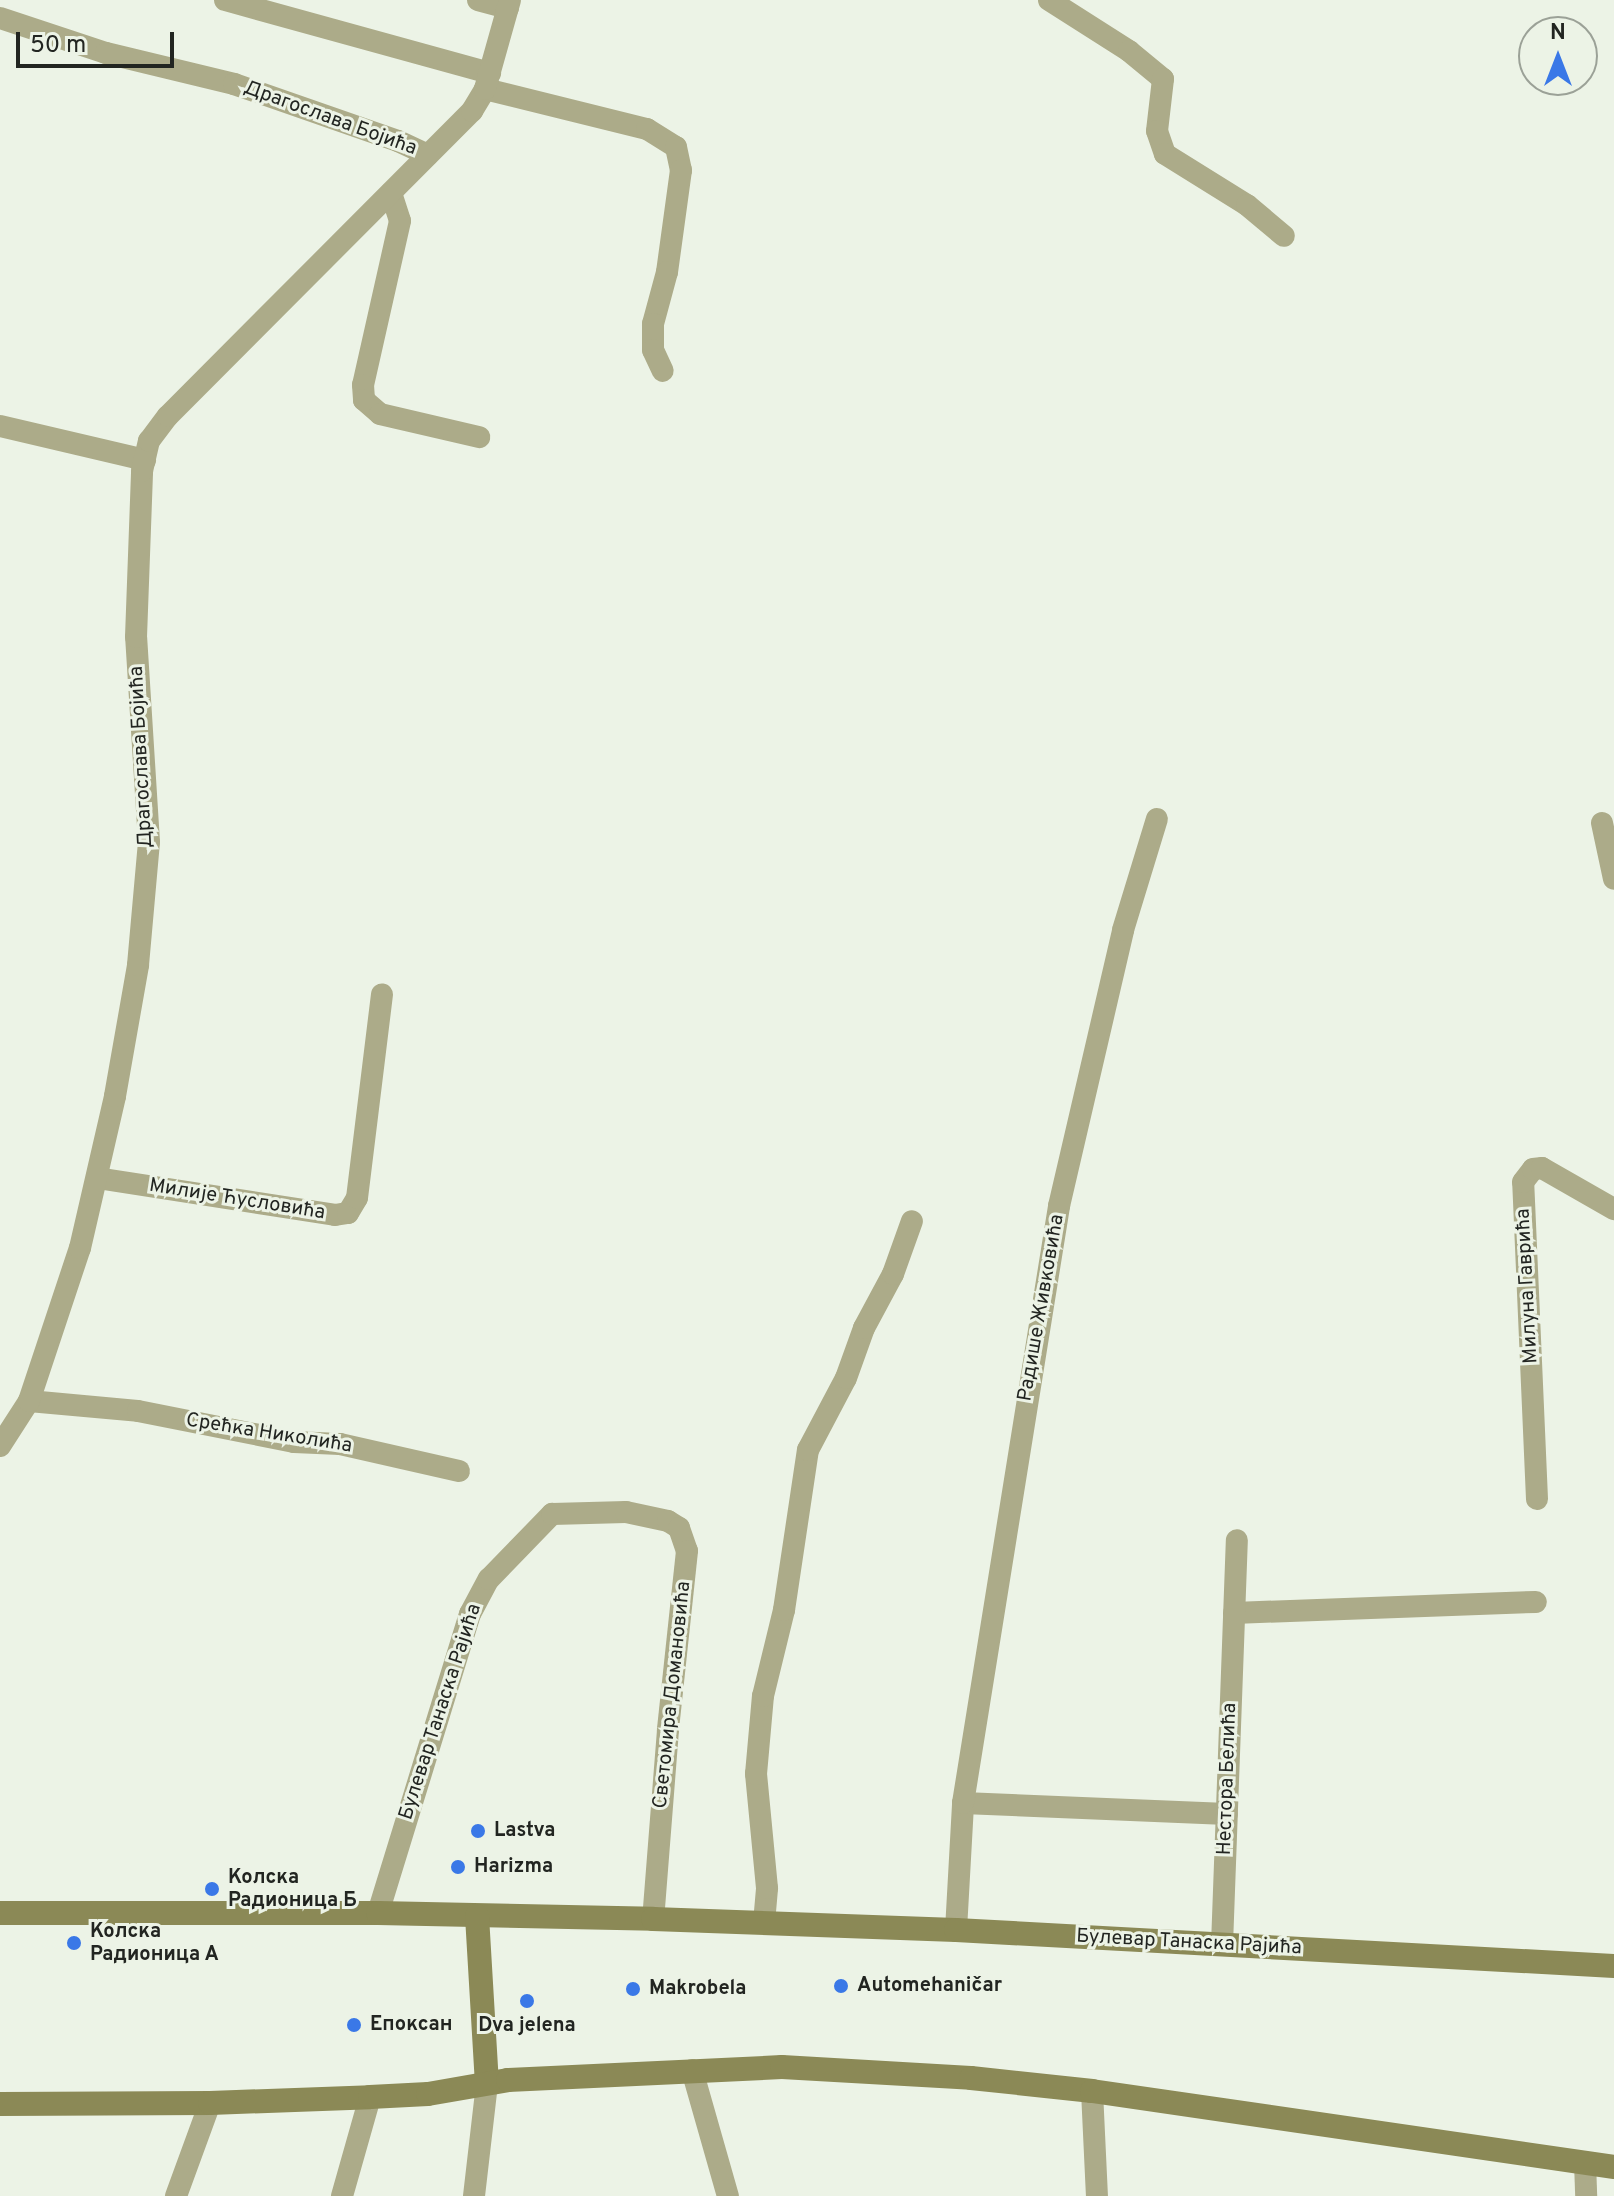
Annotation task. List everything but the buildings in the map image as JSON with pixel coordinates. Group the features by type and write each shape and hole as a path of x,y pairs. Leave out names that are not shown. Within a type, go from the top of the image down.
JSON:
{"street":[{"path":"225,0 647,129 676,147 681,170 667,272 653,324 653,350 663,371"},
{"name":"Драгослава Бојића","path":"0,1446 29,1401 80,1248 97,1178 138,965 149,842 136,637 145,460 149,441 168,416 472,111 488,81 509,4 478,0"},
{"path":"1049,0 1129,51 1163,79 1157,131 1165,154 1247,205 1284,236"},
{"name":"Драгослава Бојића","path":"0,18 106,53 234,84 398,141 428,155"},
{"path":"391,193 400,221 363,385 364,400 380,414 479,437"},
{"path":"0,426 145,460"},
{"name":"Радише Живковића","path":"956,1930 963,1803 1059,1206 1123,930 1157,819"},
{"path":"1602,823 1614,879"},
{"name":"Милије Ћусловића","path":"97,1178 335,1215 348,1213 357,1198 382,995"},
{"name":"Милуна Гаврића","path":"1537,1499 1523,1182 1533,1169 1542,1168 1614,1209"},
{"path":"764,1923 764,1846 756,1774 763,1696 784,1610 808,1450 846,1378 864,1328 893,1274 912,1221"},
{"name":"Срећка Николића","path":"29,1401 138,1411 294,1442 340,1444 459,1471"},
{"name":"Булевар Танаска Рајића","path":"378,1913 470,1614 489,1579 552,1514 626,1512"},
{"name":"Светомира Домановића","path":"626,1512 668,1521 679,1528 687,1551 668,1730 653,1919"},
{"name":"Нестора Белића","path":"1222,1945 1237,1540"},
{"path":"1234,1613 1536,1602"},
{"path":"963,1803 1227,1814"},
{"name":"Булевар Танаска Рајића","path":"0,1913 378,1913 653,1919 956,1930 1614,1966"},
{"path":"474,2196 487,2083 477,1916"},
{"path":"0,2104 210,2103 370,2097 428,2094 487,2083 782,2067 971,2078 1092,2091 1614,2167"},
{"path":"692,2070 728,2196"},
{"path":"1092,2091 1097,2196"},
{"path":"342,2196 370,2097"},
{"path":"176,2196 210,2103"},
{"path":"1585,2162 1586,2196"}],"place":[{"name":"Lastva","path":"478,1831"},
{"name":"Harizma","path":"458,1867"},
{"name":"Колска Радионица Б","path":"212,1889"},
{"name":"Колска Радионица А","path":"74,1943"},
{"name":"Automehaničar","path":"841,1986"},
{"name":"Makrobela","path":"633,1989"},
{"name":"Dva jelena","path":"527,2001"},
{"name":"Епоксан","path":"354,2025"}]}
